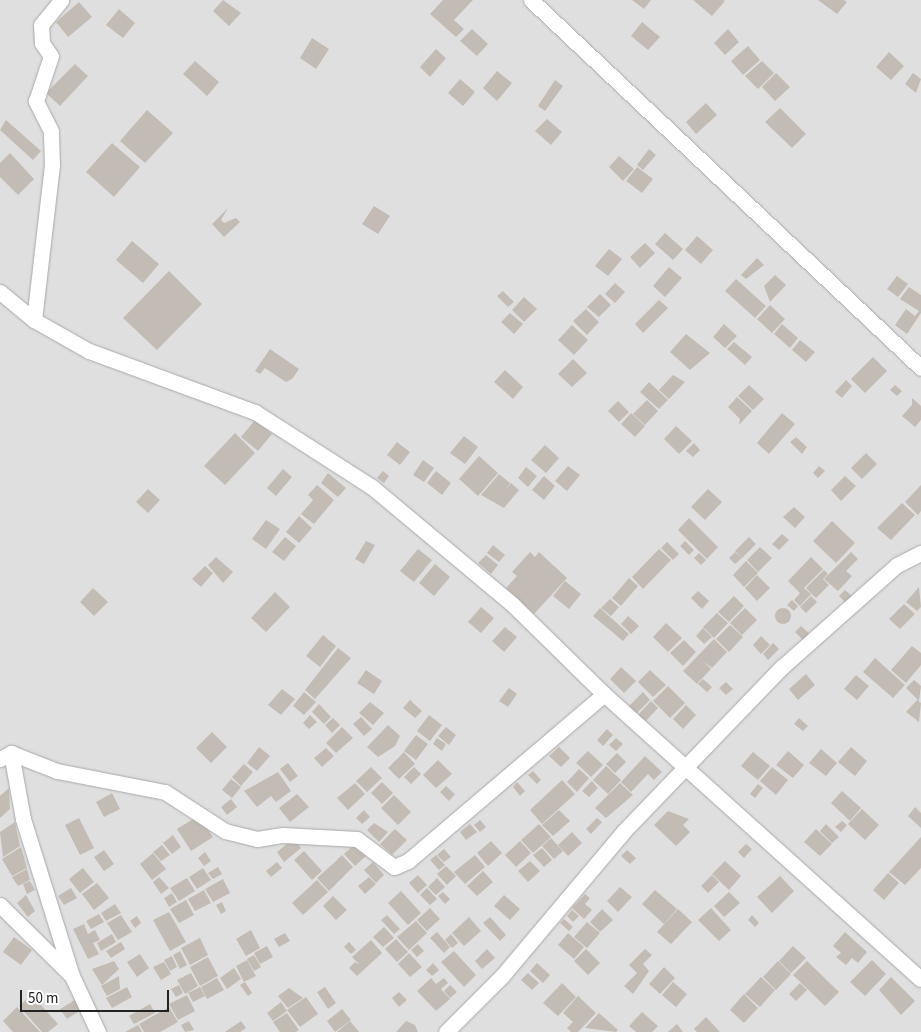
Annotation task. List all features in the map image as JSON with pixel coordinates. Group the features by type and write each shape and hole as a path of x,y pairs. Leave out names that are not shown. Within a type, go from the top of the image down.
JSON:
{"street":[{"path":"34,320 52,165 51,131 36,101 51,56 42,43 41,25 61,0"},
{"path":"531,0 921,368"},
{"path":"0,292 34,320 90,351 255,412 372,488 513,605 604,694 921,979"},
{"path":"446,1032 502,976 624,831 686,769 782,667 897,565 921,553"},
{"path":"5,756 57,772 165,792 225,831 257,839 283,835 357,839 394,867 408,861 604,694"},
{"path":"5,756 72,976 98,1032"},
{"path":"0,905 72,976"}],"shaded area":[{"path":"0,0 921,0 921,1032 0,1032"}],"building":[{"path":"223,0 241,13 229,26 213,11"},
{"path":"443,0 473,0 454,20 464,29 456,37 430,14"},
{"path":"632,0 651,0 644,9"},
{"path":"693,0 723,0 725,1 712,16"},
{"path":"818,0 844,0 847,2 837,14"},
{"path":"79,2 92,17 68,37 56,22"},
{"path":"119,9 135,23 123,38 106,25"},
{"path":"642,22 660,37 648,50 631,36"},
{"path":"472,29 488,44 477,56 460,41"},
{"path":"728,29 739,42 725,55 714,43"},
{"path":"312,38 329,49 316,69 300,58"},
{"path":"748,46 760,60 743,75 731,61"},
{"path":"436,49 446,58 430,77 420,67"},
{"path":"889,52 904,66 891,80 876,67"},
{"path":"195,61 219,82 207,96 183,74"},
{"path":"762,61 774,73 758,89 745,76"},
{"path":"75,64 88,76 60,106 46,93"},
{"path":"497,71 512,83 497,101 483,88"},
{"path":"776,73 790,87 775,101 762,87"},
{"path":"913,73 921,79 916,93 905,84"},
{"path":"460,79 475,92 463,106 448,93"},
{"path":"555,80 563,86 545,111 538,106"},
{"path":"706,103 717,115 696,134 686,122"},
{"path":"780,108 806,134 792,148 765,122"},
{"path":"147,110 173,133 145,163 120,141"},
{"path":"547,119 562,132 551,145 535,131"},
{"path":"6,120 41,151 33,160 0,130"},
{"path":"112,143 140,167 114,197 86,172"},
{"path":"649,149 656,155 643,170 637,165"},
{"path":"10,153 34,179 18,195 0,177 0,163"},
{"path":"619,156 634,169 623,181 609,167"},
{"path":"637,167 653,179 642,193 626,181"},
{"path":"374,206 390,216 378,234 362,224"},
{"path":"228,208 221,220 224,223 236,218 240,222 224,237 212,224"},
{"path":"665,233 683,249 673,260 655,244"},
{"path":"697,236 713,250 701,264 685,250"},
{"path":"132,241 159,264 143,283 116,260"},
{"path":"645,243 655,253 640,268 630,257"},
{"path":"609,249 622,259 608,276 595,266"},
{"path":"757,258 764,265 746,279 741,275"},
{"path":"669,267 682,278 665,297 653,286"},
{"path":"169,271 202,304 157,350 123,318"},
{"path":"775,275 786,285 770,302 764,286"},
{"path":"897,276 908,284 898,297 887,289"},
{"path":"736,279 766,306 755,318 725,291"},
{"path":"615,283 625,292 615,303 605,294"},
{"path":"909,287 921,295 921,313 907,334 895,325 906,309 915,316 919,311 900,299"},
{"path":"503,291 514,302 508,307 497,296"},
{"path":"600,294 611,305 599,317 587,307"},
{"path":"524,297 537,309 524,322 512,310"},
{"path":"659,300 668,308 643,333 635,324"},
{"path":"770,305 785,319 772,333 757,319"},
{"path":"586,309 599,322 587,335 573,321"},
{"path":"510,313 523,324 514,334 501,322"},
{"path":"724,324 737,336 725,348 713,337"},
{"path":"782,324 798,338 790,348 774,334"},
{"path":"572,325 588,340 574,355 558,340"},
{"path":"686,334 710,353 690,370 670,352"},
{"path":"800,340 815,352 806,362 792,350"},
{"path":"734,342 752,357 745,365 727,349"},
{"path":"270,349 299,369 292,379 286,382 265,368 260,374 255,371"},
{"path":"873,357 887,371 865,393 851,379"},
{"path":"573,359 587,373 572,387 558,374"},
{"path":"505,370 523,387 513,399 494,382"},
{"path":"673,375 685,382 669,399 659,390"},
{"path":"846,380 852,386 842,398 835,392"},
{"path":"649,382 668,400 659,409 640,392"},
{"path":"749,385 764,399 753,410 738,396"},
{"path":"895,385 902,391 897,396 890,390"},
{"path":"737,397 752,411 739,425 740,419 728,407"},
{"path":"912,398 921,406 921,420 915,427 902,416 912,405"},
{"path":"647,400 658,411 645,425 633,414"},
{"path":"618,401 629,412 619,422 608,411"},
{"path":"631,413 645,426 635,437 621,424"},
{"path":"782,413 795,424 769,454 757,443"},
{"path":"255,420 272,434 258,451 241,437"},
{"path":"676,426 692,441 679,454 664,439"},
{"path":"235,433 255,453 225,485 204,466"},
{"path":"464,436 478,447 465,464 450,453"},
{"path":"796,437 807,447 802,454 790,442"},
{"path":"397,442 410,452 400,465 387,455"},
{"path":"694,443 700,450 693,457 686,451"},
{"path":"545,445 559,458 546,473 531,460"},
{"path":"866,453 877,464 862,479 851,468"},
{"path":"479,456 498,473 478,496 459,479"},
{"path":"423,460 434,468 424,482 413,475"},
{"path":"568,466 580,475 567,491 555,481"},
{"path":"819,466 825,471 818,478 813,473"},
{"path":"526,467 537,476 528,487 518,478"},
{"path":"283,469 292,477 276,496 267,488"},
{"path":"383,471 389,476 384,483 377,478"},
{"path":"436,471 451,483 442,495 427,483"},
{"path":"328,473 346,488 338,497 321,483"},
{"path":"499,474 510,483 505,490 511,483 519,490 504,508 481,495"},
{"path":"544,476 555,486 544,500 532,490"},
{"path":"845,476 856,486 841,501 831,490"},
{"path":"317,485 334,500 314,524 301,514 313,500 308,495"},
{"path":"921,485 921,511 918,515 905,502"},
{"path":"148,489 160,500 148,513 136,502"},
{"path":"708,489 722,502 705,520 691,507"},
{"path":"902,503 915,515 891,540 877,528"},
{"path":"794,507 805,517 795,528 783,517"},
{"path":"299,516 312,528 299,543 286,532"},
{"path":"689,518 718,547 707,559 678,530"},
{"path":"266,520 280,529 266,549 252,539"},
{"path":"832,521 855,543 836,563 813,541"},
{"path":"782,534 789,540 779,550 772,544"},
{"path":"285,537 296,546 284,561 272,552"},
{"path":"749,537 756,544 742,558 735,551"},
{"path":"366,541 375,545 364,564 355,559"},
{"path":"685,541 694,550 689,555 680,546"},
{"path":"667,542 679,554 673,560 661,548"},
{"path":"493,545 505,555 499,562 487,553"},
{"path":"760,547 772,558 758,572 747,560"},
{"path":"418,549 432,560 414,582 400,571"},
{"path":"659,549 671,560 643,589 632,577"},
{"path":"530,552 535,557 539,552 567,578 534,614 506,588 517,576 512,572"},
{"path":"735,552 742,558 735,564 729,558"},
{"path":"851,552 858,559 846,571 852,576 838,591 824,579"},
{"path":"699,553 706,560 701,565 694,558"},
{"path":"486,555 498,565 491,574 478,563"},
{"path":"216,557 233,572 223,583 208,565"},
{"path":"811,557 823,569 804,588 811,594 800,606 794,600 800,593 788,581"},
{"path":"746,561 758,573 744,587 733,575"},
{"path":"435,564 450,577 434,596 419,583"},
{"path":"205,566 213,573 201,587 192,579"},
{"path":"824,570 828,574 823,579 829,585 816,598 806,588"},
{"path":"757,575 770,588 757,601 745,588"},
{"path":"629,578 638,586 621,606 612,598"},
{"path":"565,581 581,594 569,609 553,596"},
{"path":"919,587 921,607 917,611 906,602"},
{"path":"93,588 108,602 94,616 80,602"},
{"path":"845,590 853,597 847,604 839,596"},
{"path":"698,591 709,601 702,609 691,598"},
{"path":"275,592 290,607 266,632 251,618"},
{"path":"734,596 744,606 729,622 718,612"},
{"path":"811,596 817,602 806,613 800,607"},
{"path":"610,599 619,607 611,616 601,608"},
{"path":"792,600 798,606 794,611 787,605"},
{"path":"904,604 915,614 900,629 889,619"},
{"path":"481,607 494,618 481,633 468,622"},
{"path":"600,608 629,634 623,641 593,616"},
{"path":"745,608 757,620 742,635 730,623"},
{"path":"783,608 789,610 791,616 789,622 783,624 777,622 775,616 777,610"},
{"path":"717,613 728,623 714,638 703,627"},
{"path":"628,616 639,626 631,634 621,624"},
{"path":"666,623 682,638 668,652 653,637"},
{"path":"730,625 743,637 729,652 716,639"},
{"path":"801,626 811,635 805,642 795,632"},
{"path":"505,627 517,637 504,652 492,641"},
{"path":"703,628 712,637 704,644 696,636"},
{"path":"323,635 336,646 320,667 306,656"},
{"path":"761,636 770,645 761,654 753,645"},
{"path":"714,639 727,652 712,668 704,662 711,669 697,684 683,671"},
{"path":"684,640 696,652 683,666 670,653"},
{"path":"773,643 779,649 768,660 763,654"},
{"path":"912,646 921,653 921,665 906,683 891,670"},
{"path":"338,648 351,658 315,699 305,690"},
{"path":"875,658 905,685 893,698 863,672"},
{"path":"621,667 636,681 624,693 610,679"},
{"path":"366,670 382,681 374,694 357,683"},
{"path":"650,670 666,685 653,697 638,682"},
{"path":"806,674 815,685 798,700 789,689"},
{"path":"856,675 869,686 857,700 844,689"},
{"path":"703,679 712,687 707,692 698,684"},
{"path":"914,680 921,686 919,701 906,688"},
{"path":"726,682 733,689 726,695 719,688"},
{"path":"668,686 685,703 670,718 653,701"},
{"path":"509,688 517,694 508,707 499,701"},
{"path":"282,689 295,699 281,715 268,705"},
{"path":"304,692 316,702 304,715 293,706"},
{"path":"643,692 650,700 636,714 629,706"},
{"path":"410,700 422,711 415,718 403,708"},
{"path":"917,700 921,703 919,722 906,712"},
{"path":"651,701 658,708 645,722 638,715"},
{"path":"370,702 384,713 373,725 359,713"},
{"path":"319,704 331,717 324,724 312,712"},
{"path":"686,705 696,715 683,729 673,719"},
{"path":"310,715 317,722 309,729 303,723"},
{"path":"429,715 442,725 430,741 417,731"},
{"path":"361,717 372,729 364,736 353,724"},
{"path":"333,718 340,725 332,733 325,725"},
{"path":"799,718 808,726 803,731 794,724"},
{"path":"388,725 400,736 395,746 378,757 367,747"},
{"path":"342,727 353,738 336,753 326,743"},
{"path":"446,727 456,735 449,745 438,736"},
{"path":"607,729 613,735 603,746 597,740"},
{"path":"212,732 227,747 211,763 196,748"},
{"path":"416,735 428,744 416,760 404,751"},
{"path":"437,738 446,744 442,751 433,744"},
{"path":"616,738 623,744 616,751 609,745"},
{"path":"259,747 270,756 257,771 247,763"},
{"path":"559,747 570,758 561,767 549,756"},
{"path":"851,747 867,761 855,776 838,762"},
{"path":"326,748 334,756 322,767 314,758"},
{"path":"821,749 837,763 826,776 809,763"},
{"path":"588,751 603,765 591,777 576,763"},
{"path":"788,751 804,765 793,778 776,765"},
{"path":"404,752 415,764 399,779 388,768"},
{"path":"753,752 770,766 758,780 741,766"},
{"path":"617,753 626,762 615,773 606,764"},
{"path":"645,756 662,772 654,780 648,774 631,792 621,782"},
{"path":"438,760 452,774 436,788 423,775"},
{"path":"288,763 298,776 290,782 280,769"},
{"path":"244,764 253,772 241,786 232,777"},
{"path":"606,766 621,780 608,794 593,780"},
{"path":"371,767 382,778 367,792 356,781"},
{"path":"414,767 421,774 411,784 404,777"},
{"path":"772,767 788,780 776,795 760,781"},
{"path":"579,769 589,778 577,792 567,782"},
{"path":"533,771 541,780 537,784 528,775"},
{"path":"278,772 291,791 276,802 271,796 257,807 244,791"},
{"path":"231,779 241,787 232,798 222,790"},
{"path":"562,780 575,794 542,824 530,810"},
{"path":"592,781 598,788 589,797 582,791"},
{"path":"382,782 393,793 382,804 371,793"},
{"path":"517,782 525,791 520,796 513,787"},
{"path":"355,783 365,794 348,810 337,798"},
{"path":"620,783 633,795 606,818 595,808"},
{"path":"758,784 763,788 755,798 750,794"},
{"path":"446,786 455,794 449,801 440,792"},
{"path":"9,788 10,809 0,818 0,796"},
{"path":"842,791 861,808 850,821 831,803"},
{"path":"112,793 120,809 104,817 96,802"},
{"path":"297,794 309,807 290,822 279,808"},
{"path":"394,795 411,812 398,825 381,808"},
{"path":"231,799 237,807 227,815 221,807"},
{"path":"915,807 921,813 921,828 908,816"},
{"path":"862,809 879,825 865,840 848,824"},
{"path":"364,810 370,817 362,824 356,818"},
{"path":"559,810 570,821 553,836 542,825"},
{"path":"668,811 689,819 683,825 690,832 676,846 654,825"},
{"path":"198,816 213,837 191,851 177,829"},
{"path":"79,818 94,848 80,855 65,825"},
{"path":"597,818 602,822 591,834 586,829"},
{"path":"480,820 486,827 480,832 474,825"},
{"path":"842,821 847,825 841,832 835,827"},
{"path":"15,822 20,846 3,857 0,832"},
{"path":"374,823 388,832 379,842 367,830"},
{"path":"470,824 477,832 466,840 460,832"},
{"path":"539,824 551,837 533,853 521,840"},
{"path":"826,824 839,837 832,843 820,831"},
{"path":"395,829 407,840 392,855 380,844"},
{"path":"816,829 832,844 820,856 804,842"},
{"path":"572,832 582,843 568,856 558,845"},
{"path":"173,835 181,847 172,854 163,843"},
{"path":"921,837 921,868 905,885 889,872"},
{"path":"294,838 301,848 284,862 277,852"},
{"path":"551,838 563,851 554,859 542,846"},
{"path":"491,841 502,853 488,866 477,853"},
{"path":"520,841 531,853 516,867 505,855"},
{"path":"355,844 366,856 355,866 344,854"},
{"path":"746,844 752,849 744,858 738,852"},
{"path":"162,845 170,855 161,861 153,852"},
{"path":"21,847 27,868 12,876 2,859"},
{"path":"542,848 552,860 544,867 533,855"},
{"path":"444,849 451,857 444,862 437,855"},
{"path":"104,850 114,864 104,871 94,857"},
{"path":"627,850 636,858 630,864 621,856"},
{"path":"304,851 322,871 312,880 294,860"},
{"path":"205,852 211,861 204,866 198,858"},
{"path":"153,853 166,869 152,880 140,864"},
{"path":"342,855 353,867 329,891 317,878"},
{"path":"436,855 445,865 439,870 430,860"},
{"path":"475,855 485,867 465,884 454,872"},
{"path":"530,861 540,871 528,882 518,871"},
{"path":"725,861 741,876 729,890 712,874"},
{"path":"277,862 282,868 271,877 266,871"},
{"path":"373,862 384,875 376,883 364,870"},
{"path":"446,866 456,876 447,885 437,874"},
{"path":"218,867 222,874 213,879 208,873"},
{"path":"83,868 94,882 80,893 69,879"},
{"path":"203,868 211,880 197,889 189,877"},
{"path":"27,869 30,880 18,886 12,877"},
{"path":"483,871 493,882 477,896 467,886"},
{"path":"888,873 899,883 884,900 873,890"},
{"path":"418,875 427,885 418,893 409,883"},
{"path":"712,875 719,882 708,893 701,886"},
{"path":"780,876 794,891 772,913 757,897"},
{"path":"159,877 169,888 161,894 153,882"},
{"path":"369,877 376,884 365,894 358,886"},
{"path":"187,878 195,891 179,901 170,888"},
{"path":"437,878 445,887 436,895 428,887"},
{"path":"223,879 230,893 213,902 205,889"},
{"path":"317,880 328,892 303,915 292,903"},
{"path":"30,881 35,890 27,894 23,884"},
{"path":"97,883 109,898 94,910 82,894"},
{"path":"620,887 632,897 618,912 607,901"},
{"path":"71,888 77,898 64,905 58,896"},
{"path":"427,888 437,899 430,905 420,895"},
{"path":"204,890 211,903 195,911 188,899"},
{"path":"655,890 677,909 664,924 642,904"},
{"path":"401,891 421,913 408,925 388,903"},
{"path":"443,892 450,899 445,904 438,896"},
{"path":"729,892 740,903 724,917 714,906"},
{"path":"172,893 177,902 169,907 164,898"},
{"path":"585,894 590,898 585,904 592,910 584,919 572,908"},
{"path":"26,895 35,911 28,917 17,903"},
{"path":"504,895 520,909 510,920 494,906"},
{"path":"333,896 347,910 336,920 323,906"},
{"path":"186,900 194,915 179,923 170,909"},
{"path":"222,902 226,911 221,914 216,905"},
{"path":"115,904 121,913 106,921 101,913"},
{"path":"430,908 440,919 427,931 417,920"},
{"path":"711,908 731,930 719,941 698,920"},
{"path":"602,909 613,920 600,932 590,922"},
{"path":"678,909 692,922 671,944 657,932"},
{"path":"572,910 579,916 573,922 567,916"},
{"path":"169,912 186,942 170,951 153,920"},
{"path":"99,914 104,922 91,929 86,921"},
{"path":"121,915 132,932 118,940 107,923"},
{"path":"387,915 400,929 394,934 381,920"},
{"path":"752,915 759,923 755,927 748,920"},
{"path":"137,916 141,923 135,928 130,921"},
{"path":"469,917 481,931 464,946 452,933"},
{"path":"490,917 506,935 500,941 483,923"},
{"path":"564,919 573,927 569,931 560,923"},
{"path":"416,921 427,933 409,950 397,937"},
{"path":"587,922 600,933 587,948 574,937"},
{"path":"84,924 88,934 95,930 100,940 93,943 99,954 88,959 73,929"},
{"path":"384,927 394,938 383,947 373,937"},
{"path":"251,930 260,948 246,956 236,939"},
{"path":"437,932 450,947 444,953 430,938"},
{"path":"845,932 867,952 858,963 852,958 846,965 836,957 841,953 833,946"},
{"path":"285,933 290,941 279,947 274,939"},
{"path":"568,933 584,947 574,959 558,945"},
{"path":"112,934 116,942 101,951 97,943"},
{"path":"451,934 458,943 452,948 445,940"},
{"path":"14,937 32,950 21,965 3,952"},
{"path":"200,938 208,955 190,965 181,948"},
{"path":"396,939 408,952 397,962 385,949"},
{"path":"371,940 382,953 357,976 349,968 355,962 360,965 352,957"},
{"path":"121,942 125,949 111,958 106,951"},
{"path":"349,942 356,950 351,954 344,947"},
{"path":"418,944 424,951 417,957 411,950"},
{"path":"267,946 273,957 260,964 254,953"},
{"path":"793,946 806,958 791,973 779,961"},
{"path":"487,949 495,958 482,969 475,961"},
{"path":"586,949 600,963 588,975 574,961"},
{"path":"645,949 652,955 643,964 649,971 633,994 624,986 637,973 629,965"},
{"path":"180,951 187,965 180,969 173,955"},
{"path":"454,951 476,975 464,987 441,962"},
{"path":"409,953 422,967 410,977 398,964"},
{"path":"140,954 149,968 137,977 127,962"},
{"path":"254,955 261,967 254,971 247,959"},
{"path":"172,956 177,967 170,971 164,960"},
{"path":"208,957 218,976 200,986 190,967"},
{"path":"247,960 256,976 244,982 236,966"},
{"path":"872,960 886,974 865,996 850,982"},
{"path":"114,961 119,969 102,985 92,969"},
{"path":"778,961 791,974 776,990 763,977"},
{"path":"807,961 839,992 825,1006 793,975"},
{"path":"164,962 171,974 161,980 153,967"},
{"path":"433,963 439,970 432,976 426,970"},
{"path":"537,963 550,975 543,983 530,971"},
{"path":"664,967 675,978 660,994 649,984"},
{"path":"234,968 241,979 227,989 220,978"},
{"path":"191,973 198,986 185,994 177,980"},
{"path":"528,973 539,983 532,990 521,980"},
{"path":"119,976 120,989 107,996 101,986"},
{"path":"761,977 775,990 760,1007 745,994"},
{"path":"891,977 915,1001 901,1015 879,990"},
{"path":"217,978 224,990 207,999 201,987"},
{"path":"431,978 436,984 444,978 448,983 441,989 450,999 436,1011 417,991"},
{"path":"245,982 252,993 248,996 240,985"},
{"path":"673,982 687,994 676,1007 662,995"},
{"path":"562,983 576,997 558,1016 543,1003"},
{"path":"800,983 807,990 796,1001 789,994"},
{"path":"179,985 183,993 176,997 171,989"},
{"path":"450,985 457,992 450,998 444,991"},
{"path":"127,987 132,997 112,1008 106,998"},
{"path":"200,987 205,996 193,1002 188,993"},
{"path":"325,987 336,1003 328,1009 317,992"},
{"path":"289,988 303,998 288,1008 278,996"},
{"path":"399,992 407,1000 399,1007 392,998"},
{"path":"744,994 758,1008 744,1023 730,1010"},
{"path":"32,995 58,1024 48,1032 42,1032 19,1006"},
{"path":"187,995 195,1011 178,1020 169,1004"},
{"path":"578,996 596,1013 578,1032 571,1032 567,1028 573,1022 563,1013"},
{"path":"306,997 318,1014 300,1027 287,1010"},
{"path":"75,1000 81,1010 67,1019 60,1009"},
{"path":"281,1002 287,1011 273,1021 267,1013"},
{"path":"150,1004 155,1013 134,1024 129,1016"},
{"path":"17,1007 40,1032 13,1032 3,1021"},
{"path":"169,1007 178,1022 160,1032 144,1032 139,1024"},
{"path":"342,1009 351,1020 335,1032 327,1021"},
{"path":"642,1012 658,1026 652,1032 636,1032 629,1026"},
{"path":"287,1013 299,1030 296,1032 280,1032 273,1022"},
{"path":"599,1013 618,1030 616,1032 585,1028"},
{"path":"706,1017 720,1032 697,1032 694,1029"},
{"path":"189,1021 194,1030 185,1032 181,1025"},
{"path":"241,1021 246,1028 240,1032 225,1032"},
{"path":"350,1021 359,1032 337,1032"},
{"path":"406,1021 415,1025 418,1032 396,1032"},
{"path":"677,1024 683,1032 668,1032"},
{"path":"138,1025 142,1032 125,1032"}]}
